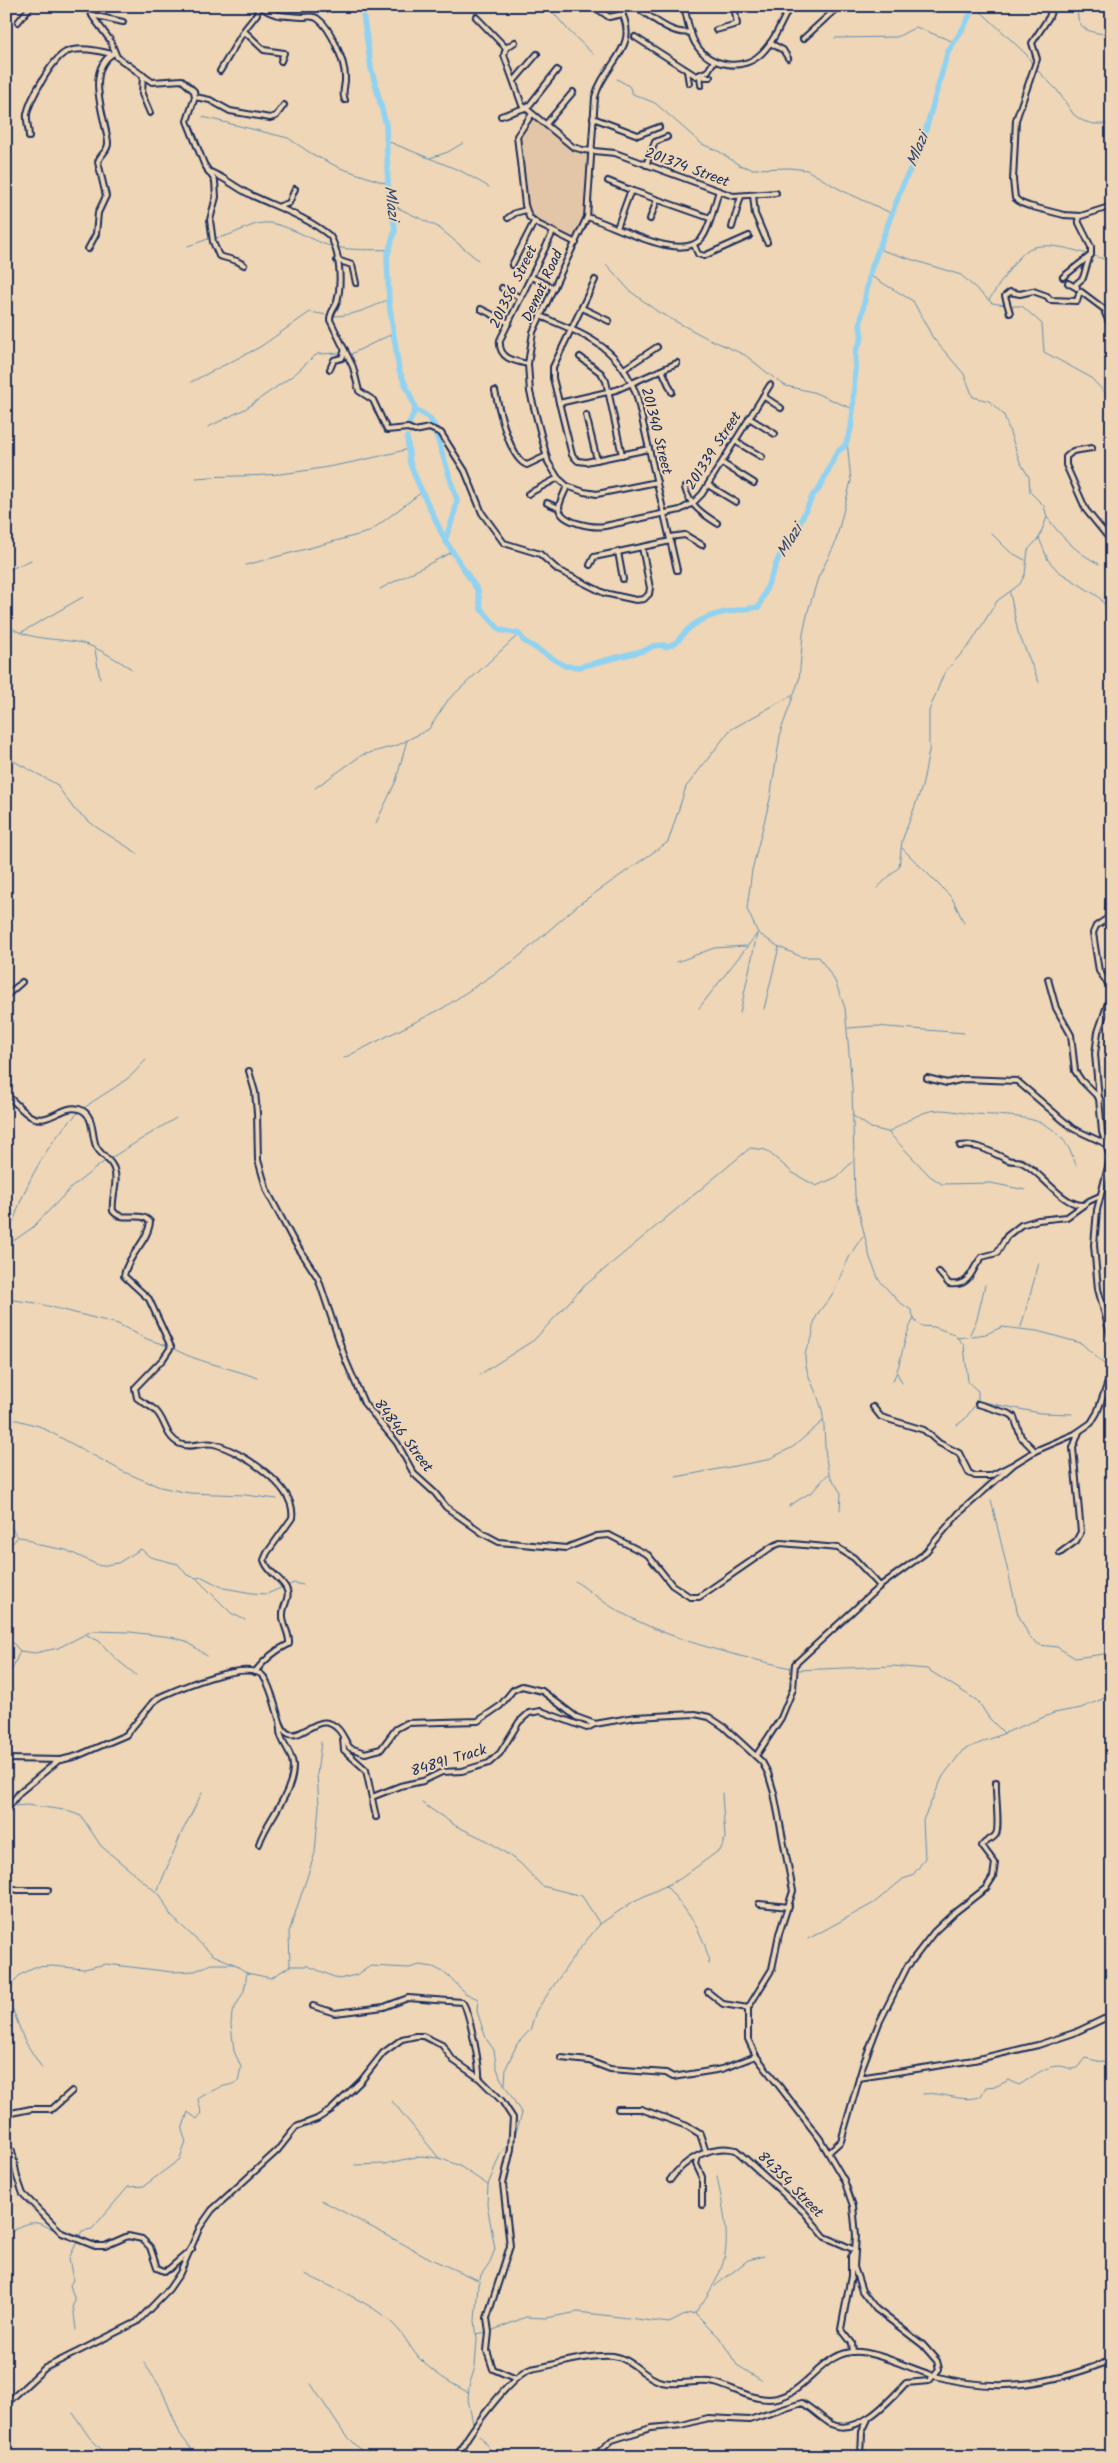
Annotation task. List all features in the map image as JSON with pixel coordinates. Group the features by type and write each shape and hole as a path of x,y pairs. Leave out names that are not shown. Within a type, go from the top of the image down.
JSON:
{"street":[{"path":"18,22 31,6"},
{"path":"88,6 92,15 110,40 114,54"},
{"path":"220,71 244,31 257,14 259,6 268,12 280,16 295,14 315,17 325,25 343,62 345,75 343,94 345,100"},
{"name":"Demat Road","path":"618,6 623,14 626,27 625,43 598,87 593,118 588,217 540,316 531,342 528,364 530,392 546,456 558,478 568,486 584,492 597,494 657,482"},
{"path":"697,6 684,8 691,32 700,50 714,61 727,64 747,62 761,54 770,43 789,7"},
{"path":"716,30 737,24 734,6"},
{"path":"803,39 839,6"},
{"path":"1053,6 1049,17 1032,43 1036,59 1016,120 1014,192 1018,201 1053,213 1078,216 1112,206"},
{"path":"636,7 675,31 683,34 691,32"},
{"path":"596,8 609,17 623,14"},
{"path":"92,15 123,22"},
{"path":"476,17 506,48"},
{"path":"244,31 264,50 284,52 281,61"},
{"path":"635,38 687,71 710,77"},
{"path":"515,42 506,48 504,55 520,101 525,108"},
{"path":"770,43 782,50 788,58"},
{"path":"29,137 26,117 28,108 50,70 66,53 85,50 114,54 155,83 182,80 191,87 195,97 187,120 208,171 215,181 216,188 210,220 216,250 220,257 237,260 244,265"},
{"path":"88,249 96,234 98,213 106,196 98,162 105,152 108,142 99,104 99,89 102,65 114,54"},
{"path":"514,81 537,54"},
{"path":"701,85 702,75 714,61"},
{"path":"501,116 525,108 557,70"},
{"path":"687,71 689,83"},
{"path":"143,76 142,94 150,113"},
{"path":"546,124 573,92"},
{"path":"195,97 210,100 230,111 270,118 276,116 284,105"},
{"name":"201374 Street","path":"525,108 573,147 592,151 612,152 733,196 776,193"},
{"path":"532,114 517,136 526,210 534,222 576,243"},
{"path":"593,118 638,135 658,127"},
{"path":"646,165 655,142 667,137"},
{"path":"208,171 221,176 253,196 280,206 330,236 337,260 337,299 330,320 356,376 359,391 373,400 387,430 408,428 415,431 429,428 441,433 465,471 482,513 504,543 540,554 558,570 604,593 636,600 644,599 649,594 650,586 642,547"},
{"path":"608,181 710,218"},
{"path":"280,206 290,203 295,189"},
{"path":"617,228 629,195 633,191"},
{"path":"588,217 680,248 694,245 704,235 719,191"},
{"path":"753,195 755,214 767,242"},
{"path":"732,227 741,196"},
{"path":"650,219 657,200"},
{"path":"508,218 515,213 526,210"},
{"path":"1010,313 1005,296 1012,291 1020,294 1033,291 1059,302 1077,302 1080,292 1076,284 1083,278 1091,246 1079,223 1078,216"},
{"path":"512,265 534,222"},
{"name":"201356 Street","path":"528,364 507,358 500,350 500,340 554,232"},
{"path":"694,245 698,254 704,256 749,236"},
{"path":"1063,277 1089,258"},
{"path":"337,260 352,265 356,283"},
{"path":"531,277 554,288"},
{"path":"595,280 553,367 553,378 574,457 582,462 649,449"},
{"path":"1068,283 1112,316"},
{"path":"502,288 521,298"},
{"path":"582,308 610,321"},
{"path":"481,309 509,323"},
{"path":"1105,311 1111,322 1112,329"},
{"name":"201340 Street","path":"540,316 571,329 603,346 624,368 632,383 677,570"},
{"path":"624,368 657,347"},
{"path":"330,369 334,360 342,358 345,350"},
{"path":"580,357 601,373 606,381 622,455"},
{"path":"560,403 632,383 677,363"},
{"path":"662,370 672,392"},
{"name":"201339 Street","path":"547,503 559,508 567,519 597,527 680,510 693,503 708,485 770,385"},
{"path":"495,391 506,435 520,460 527,465 546,456"},
{"path":"763,396 782,408"},
{"path":"586,414 597,460"},
{"path":"749,418 775,434"},
{"path":"735,440 762,457"},
{"path":"1092,448 1086,447 1073,451 1066,457 1066,465 1086,510 1112,542"},
{"path":"722,463 754,483"},
{"path":"528,494 558,478"},
{"path":"708,485 736,502"},
{"path":"559,508 568,486"},
{"path":"685,488 700,512 717,523"},
{"path":"590,565 594,557 642,547 685,535 702,545"},
{"path":"618,552 623,579"},
{"path":"1104,1143 1095,1045 1112,990 1099,971 1093,933 1096,926 1108,918 1109,902"},
{"path":"1048,979 1053,1001 1071,1035 1075,1070 1081,1080 1100,1099"},
{"path":"6,996 22,982"},
{"name":"84846 Street","path":"249,1071 255,1092 258,1160 267,1192 292,1238 318,1278 346,1361 364,1402 397,1443 414,1474 435,1493 446,1507 484,1534 508,1544 566,1548 596,1536 609,1535 648,1555 672,1585 690,1597 699,1596 773,1546 781,1543 838,1548 854,1558 880,1586"},
{"path":"927,1078 947,1083 964,1079 1017,1081 1072,1128 1104,1143 1111,1152 1094,1224 1094,1245 1098,1289 1112,1341"},
{"path":"6,1095 28,1115 36,1119 47,1118 74,1109 84,1112 91,1122 97,1148 106,1155 114,1169 116,1184 113,1211 120,1217 147,1218 150,1222 147,1235 134,1254 124,1276 149,1299 158,1315 171,1347 163,1359 139,1381 134,1392 137,1398 158,1413 168,1434 178,1443 187,1446 204,1442 235,1451 272,1478 287,1495 292,1518 264,1560 271,1573 287,1589 288,1598 282,1618 290,1634 289,1644 267,1659 256,1672"},
{"path":"960,1146 982,1148 999,1153 1010,1160 1021,1162 1072,1202 1083,1205"},
{"path":"1108,1160 1112,1166"},
{"path":"939,1272 949,1284 959,1283 973,1274 982,1258 997,1252 1007,1236 1021,1225 1038,1220 1067,1217 1083,1205 1100,1196"},
{"path":"1103,1310 1112,1318"},
{"path":"873,1407 881,1417 924,1430 939,1443 959,1453 970,1474 984,1478 1014,1464 1035,1451 1079,1432 1090,1423 1097,1413 1112,1371"},
{"path":"978,1404 1014,1417 1020,1436 1035,1451"},
{"path":"1060,1553 1076,1541 1081,1532 1073,1448 1079,1432"},
{"path":"756,1756 775,1728 788,1700 794,1683 795,1664 880,1586 924,1554 958,1514 1014,1464"},
{"path":"6,1758 59,1760 77,1756 126,1735 153,1702 162,1696 221,1674 244,1671 256,1672 263,1676 270,1690 282,1728 290,1734 297,1734 309,1726 322,1723 329,1724 338,1729 350,1748 372,1752 381,1749 396,1729 407,1723 478,1721 500,1706 513,1690 522,1686 542,1691 576,1717 595,1724"},
{"name":"84891 Track","path":"372,1797 400,1786 423,1781 452,1769 462,1770 489,1763 500,1753 519,1722 529,1713 541,1711 587,1728 595,1724 635,1716 695,1714 709,1717 724,1727 756,1756 768,1774 774,1793 792,1881 793,1891 779,1934 772,1969 748,2008"},
{"path":"259,1844 263,1831 279,1808 292,1780 293,1760 282,1738 280,1723"},
{"path":"343,1738 344,1750 366,1770 376,1817"},
{"path":"6,1811 19,1793 59,1760"},
{"path":"829,2152 841,2141 859,2078 879,2023 911,1960 934,1932 954,1913 986,1888 993,1877 995,1863 982,1846 996,1834 998,1829 995,1799 996,1782"},
{"path":"6,1887 18,1890 48,1890"},
{"path":"759,1904 788,1906"},
{"path":"708,1992 723,2004 748,2008 748,2039 756,2056 829,2152 844,2180 853,2206 854,2267 862,2290 876,2309 923,2345 937,2362 942,2378"},
{"path":"313,2006 335,2013 384,2007 408,1998 462,2002 466,2007 472,2039 478,2052 479,2078"},
{"path":"859,2078 974,2060 1038,2045 1074,2033 1112,2015"},
{"path":"6,2404 45,2368 137,2322 169,2289 184,2267 200,2227 212,2210 277,2151 296,2127 317,2119 331,2110 361,2081 392,2046 410,2036 423,2036 442,2045 458,2064 479,2078 507,2106 513,2118 511,2148 503,2184 510,2227 510,2246 487,2318 489,2332 487,2351 493,2369 514,2378"},
{"path":"561,2058 589,2061 610,2069 666,2073 673,2077 722,2069 756,2056"},
{"path":"6,2114 31,2109 52,2109 72,2091"},
{"path":"618,2109 641,2109 688,2126 700,2134 706,2152 688,2160 670,2180"},
{"path":"6,2147 12,2151 17,2177 24,2194 65,2235 95,2246 105,2246 128,2236 142,2239 150,2247 157,2268 164,2271 169,2269 192,2249"},
{"name":"84354 Street","path":"706,2152 728,2148 739,2151 774,2186 804,2212 826,2237 855,2250"},
{"path":"698,2157 696,2164 702,2176 702,2205"},
{"path":"853,2352 852,2343 842,2329 851,2276 851,2257 855,2250"},
{"path":"457,2457 514,2378 531,2369 599,2357 614,2356 630,2362 662,2382 715,2383 762,2399 776,2399 789,2393 836,2356 853,2352 871,2354 934,2376 968,2384 1002,2386 1028,2384 1071,2376 1112,2360"},
{"path":"594,2457 612,2440 651,2428 682,2425 708,2418 750,2420 797,2404 808,2406 828,2422 840,2426 870,2417 891,2401 906,2383 930,2381 938,2369"},
{"path":"861,2457 862,2432 870,2417"}],"shaded area":[{"path":"532,114 573,147 592,151 589,205 576,243 532,220 525,205 517,136"}],"waterway":[{"name":"Mlazi","path":"362,6 371,68 386,125 388,184 395,230 387,257 389,302 399,370 415,410 408,426"},
{"path":"550,6 551,10 569,31 593,54"},
{"name":"Mlazi","path":"407,437 410,463 417,481 445,540 478,591 481,609 500,630 519,634 524,641 565,666 579,667 646,650 653,646 664,645 665,647 678,641 688,629 699,621 724,612 759,607 779,557 792,540 813,495 819,489 837,452 845,446 851,429 856,350 862,338 860,325 870,272 903,184 921,147 948,51 964,27 974,6"},
{"path":"975,6 1027,55 1034,67 1057,90 1074,115 1083,121 1094,124 1112,124"},
{"path":"1078,6 1077,14 1081,25 1097,33 1112,34"},
{"path":"835,38 897,37 916,27 954,42"},
{"path":"617,79 629,86 633,94 655,103 702,144 720,152 739,165 752,169 790,168 807,170 841,190 893,214"},
{"path":"203,117 288,138 312,154 340,168 388,184"},
{"path":"387,141 461,171 489,187"},
{"path":"430,158 448,152 463,143"},
{"path":"392,205 438,227 478,260"},
{"path":"215,238 229,235 252,225 270,223 330,246"},
{"path":"188,246 211,238"},
{"path":"989,300 1014,263 1031,248 1040,246 1061,247 1112,261"},
{"path":"337,247 389,250"},
{"path":"878,249 961,275 992,303 1006,305"},
{"path":"606,264 630,291 658,312 707,338 745,355 774,378"},
{"path":"869,275 913,301 933,338 964,374 973,397 989,401 1004,415 1020,462 1029,477 1030,492 1044,506 1047,517 1039,538 1048,560 1058,571 1099,597 1112,615"},
{"path":"333,316 348,315 362,311 389,299"},
{"path":"1009,306 1022,306 1042,324 1044,352 1090,377 1112,400"},
{"path":"191,382 260,347 310,312 327,315"},
{"path":"351,354 394,333"},
{"path":"208,427 245,409 295,374 318,354 342,353"},
{"path":"777,380 786,386 813,392 853,409"},
{"path":"415,410 427,417 435,428"},
{"path":"436,434 457,500 445,540"},
{"path":"847,441 851,481 835,544 818,578 808,611 803,634 799,680 781,730 770,799 752,870 747,909 758,933 779,947 802,957 819,957 835,981 845,1008 852,1087 855,1196 870,1258 879,1280 898,1301 911,1310 915,1321 922,1326 934,1327 954,1334 964,1345 968,1382 978,1391 978,1401 1040,1413 1072,1414"},
{"path":"196,478 296,472 345,464 409,449"},
{"path":"246,565 369,532 422,492"},
{"path":"1047,517 1070,544 1099,564"},
{"path":"991,533 1010,552 1025,560"},
{"path":"929,744 929,711 944,673 971,643 997,601 1020,584 1025,574 1028,550 1039,538"},
{"path":"380,589 452,552"},
{"path":"6,571 31,560"},
{"path":"1010,593 1018,632 1039,682"},
{"path":"20,633 83,597"},
{"path":"1109,614 1112,633"},
{"path":"6,625 34,637 71,641 93,647 132,669"},
{"path":"315,788 362,755 398,745 429,729 448,700 519,634"},
{"path":"95,650 100,679"},
{"path":"1112,654 1112,691"},
{"path":"344,1058 443,1008 515,960 578,905 668,842 686,787 730,730 792,695"},
{"path":"376,823 396,781 407,740"},
{"path":"877,888 899,867 902,841 922,787 930,746"},
{"path":"6,757 56,784 74,809 96,827 137,853"},
{"path":"902,848 952,898 964,923"},
{"path":"699,1008 757,934"},
{"path":"740,1013 757,934"},
{"path":"677,962 714,948 746,946"},
{"path":"764,1009 779,947"},
{"path":"848,1028 875,1026 964,1033"},
{"path":"9,1244 12,1227 25,1190 35,1170 58,1135 83,1109 127,1079 146,1060"},
{"path":"888,1133 911,1119 932,1111 944,1110 1023,1118 1049,1127 1060,1136 1069,1148 1076,1165"},
{"path":"852,1115 871,1128 888,1132 930,1176 942,1184 991,1183 1025,1190"},
{"path":"6,1246 32,1228 73,1186 101,1164 176,1118"},
{"path":"479,1375 534,1340 582,1288 750,1148 766,1150 793,1173 816,1186 837,1177 852,1162"},
{"path":"789,1506 813,1491 829,1473 822,1410 809,1377 805,1354 812,1338 816,1318 832,1295 850,1256 863,1237"},
{"path":"1021,1327 1039,1263"},
{"path":"970,1334 977,1319 985,1285"},
{"path":"6,1299 36,1303 118,1324 147,1339 168,1346"},
{"path":"893,1381 907,1334 914,1318"},
{"path":"957,1338 986,1334 1002,1327 1037,1331 1081,1343 1104,1364"},
{"path":"173,1348 202,1361 257,1378"},
{"path":"897,1373 902,1383"},
{"path":"957,1425 965,1419 975,1405"},
{"path":"6,1417 39,1426 124,1472 160,1487 189,1493 245,1495 277,1499"},
{"path":"676,1477 767,1460 793,1447 823,1421"},
{"path":"829,1474 841,1493 840,1510"},
{"path":"991,1500 1018,1614 1030,1638 1040,1645 1057,1647 1075,1658 1112,1653"},
{"path":"6,1521 18,1537 26,1538 39,1545 66,1550 100,1566 118,1563 141,1549 150,1557 178,1564 187,1575 196,1578 202,1577 224,1588 267,1594 283,1587"},
{"path":"6,1559 10,1546 17,1538"},
{"path":"197,1579 231,1613 245,1620"},
{"path":"575,1581 610,1606 652,1628 721,1651 791,1668"},
{"path":"287,1586 294,1583 303,1585"},
{"path":"6,1635 20,1651 35,1653 58,1648 92,1631 130,1632 171,1637 186,1641 207,1656"},
{"path":"87,1635 99,1641 116,1659 136,1675"},
{"path":"6,1683 20,1651"},
{"path":"797,1670 892,1666 927,1669 978,1701 989,1718 1004,1733"},
{"path":"808,1939 874,1903 903,1879 912,1876 925,1858 923,1820 943,1776 963,1750 1054,1713 1081,1708 1112,1695"},
{"path":"290,1966 289,1932 315,1853 319,1806 317,1774 321,1742"},
{"path":"157,1892 181,1834 202,1793"},
{"path":"505,2084 506,2068 517,2044 530,2030 536,2011 577,1952 600,1924 634,1901 680,1879 721,1849 725,1838 722,1793"},
{"path":"422,1803 456,1826 488,1841 520,1863 542,1886 582,1896 600,1924"},
{"path":"12,1806 27,1805 65,1810 81,1816 101,1846 161,1896 171,1916 213,1955 234,1964"},
{"path":"666,1886 694,1922 704,1942 709,1964"},
{"path":"6,1989 20,1975 34,1967 52,1966 84,1969 106,1964 172,1972 195,1971 211,1964 234,1964 247,1973"},
{"path":"78,2239 82,2231 92,2229 128,2187 144,2186 180,2159 186,2142 182,2130 188,2112 197,2119 200,2114 198,2099 221,2087 238,2081 241,2067 234,2051 231,2025 232,2013 244,1991 247,1973 271,1978 290,1966 308,1966 339,1979 356,1975 371,1966 409,1968 420,1965 433,1967 447,1974 465,1993 478,1999 477,2011 487,2040 494,2050 500,2077 522,2114 513,2141"},
{"path":"6,2000 13,2010 24,2040 42,2068"},
{"path":"923,2094 938,2094 967,2099 974,2098 981,2096 986,2087 997,2086 1009,2080 1019,2085 1050,2067 1077,2068 1085,2058 1106,2063 1112,2060"},
{"path":"392,2101 439,2158"},
{"path":"473,2423 468,2400 469,2386 475,2367 477,2339 475,2320 478,2285 481,2275 490,2262 495,2249 487,2204 488,2185 501,2152 508,2146"},
{"path":"355,2165 385,2164 420,2156 439,2158 458,2165 488,2185"},
{"path":"695,2313 717,2277 726,2248 726,2233 717,2176"},
{"path":"321,2200 433,2260 478,2280"},
{"path":"6,2235 29,2223 40,2224 56,2230"},
{"path":"63,2231 80,2235"},
{"path":"76,2330 73,2304 75,2301 70,2285 73,2280 69,2258 77,2242"},
{"path":"715,2286 748,2260 764,2256"},
{"path":"305,2274 351,2296 383,2315 399,2331 423,2362 442,2377 468,2392"},
{"path":"491,2331 526,2317 546,2318 578,2312 669,2323 687,2314 695,2313 719,2337 737,2365 761,2380"},
{"path":"476,2334 487,2332"},
{"path":"144,2363 161,2388 180,2434 197,2457"},
{"path":"311,2384 343,2432 368,2457"},
{"path":"73,2413 89,2437 109,2457"},
{"path":"480,2436 489,2447 488,2457"},
{"path":"6,2441 19,2457"}]}
